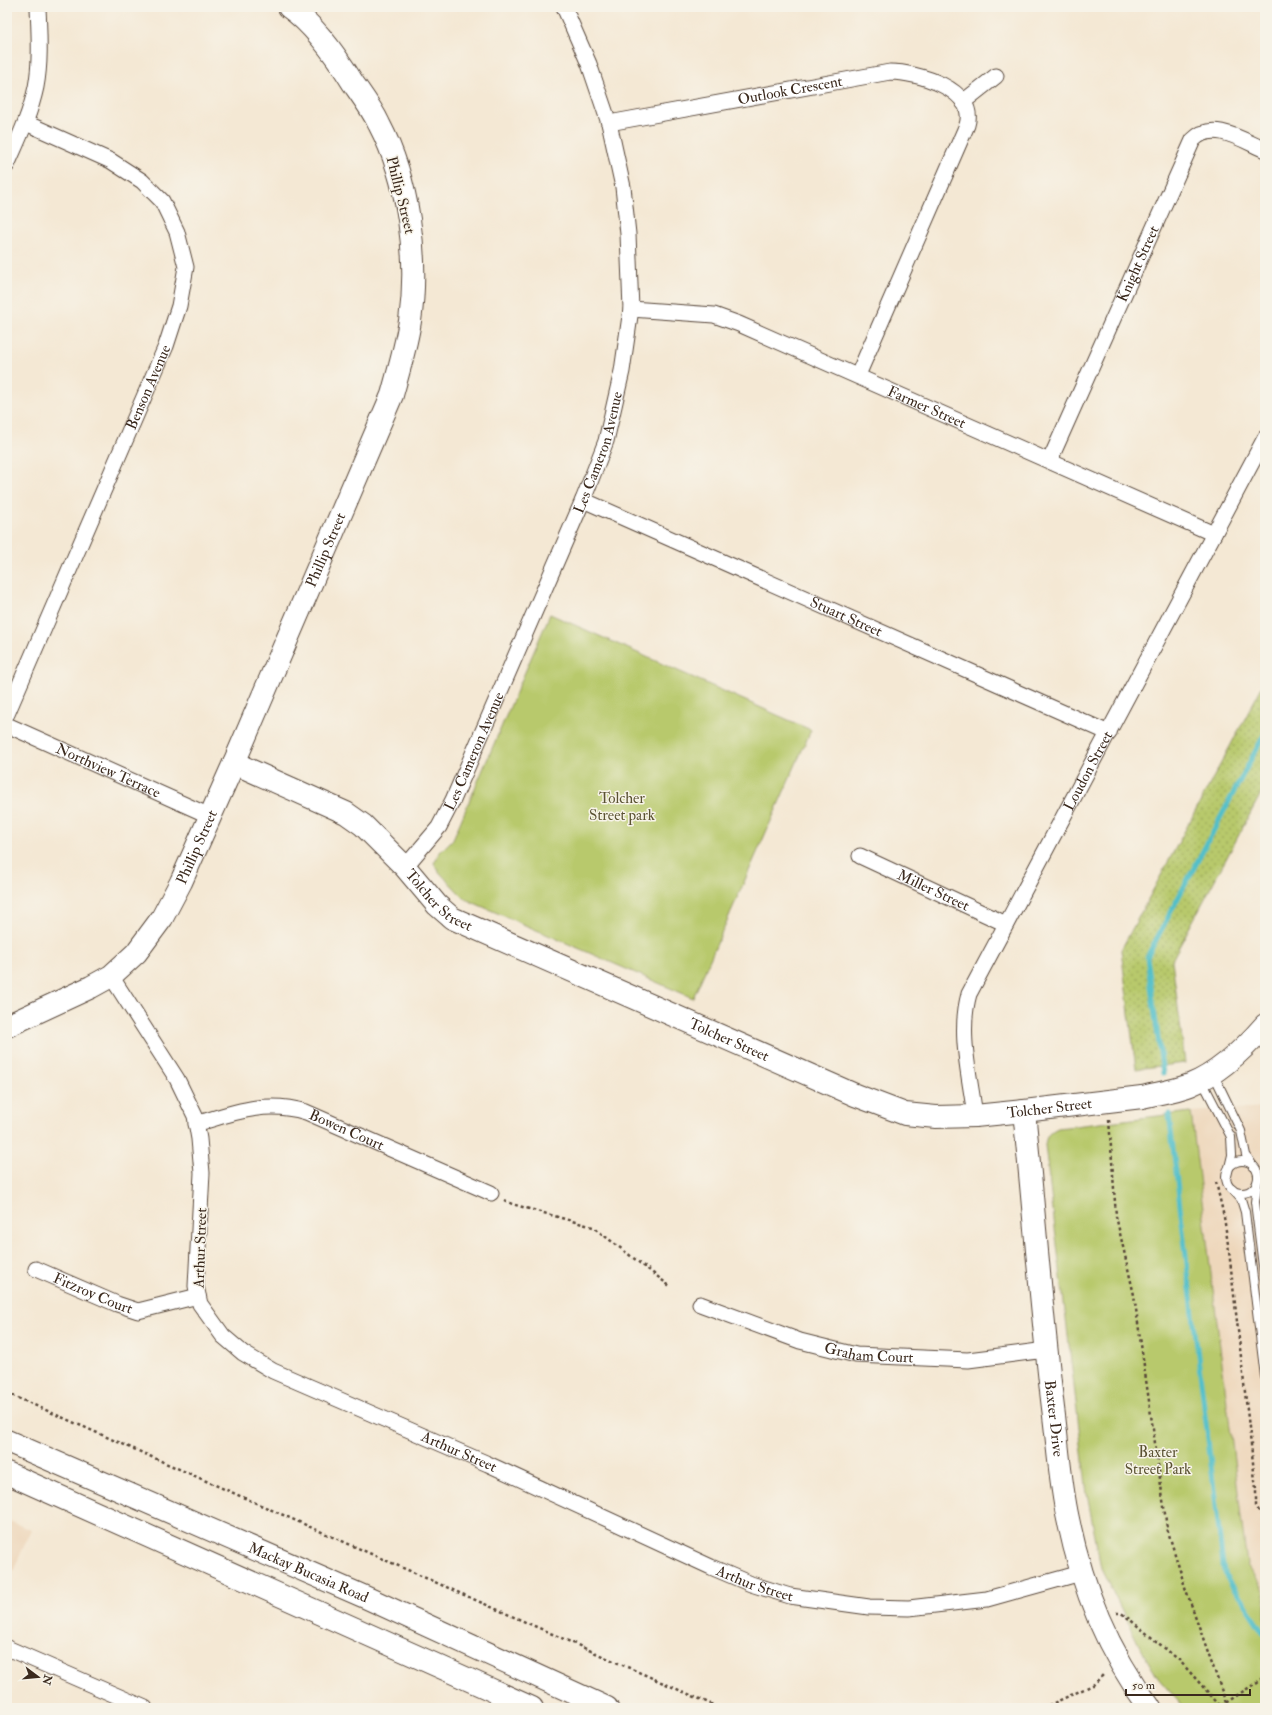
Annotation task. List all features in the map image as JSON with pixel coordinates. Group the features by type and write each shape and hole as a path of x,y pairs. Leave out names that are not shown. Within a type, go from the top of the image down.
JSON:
{"street":[{"path":"7,165 26,123 36,87 39,58 38,7"},
{"name":"Les Cameron Avenue","path":"405,867 439,827 453,800 583,500 606,441 622,371 631,309 628,234 623,187 609,123 589,64 564,7"},
{"name":"Phillip Street","path":"7,1026 91,987 111,976 136,953 162,918 181,882 234,764 392,394 403,357 410,320 413,276 411,224 399,173 380,124 344,67 293,8"},
{"name":"Outlook Crescent","path":"609,123 890,72 903,72 930,80 952,90 963,102"},
{"path":"858,375 966,130 969,116 963,102 996,76"},
{"name":"Benson Avenue","path":"7,714 166,346 179,306 186,267 177,232 162,201 142,181 111,161 26,123"},
{"name":"Knight Street","path":"1050,460 1193,140 1202,132 1217,130 1265,150"},
{"name":"Farmer Street","path":"631,309 714,315 739,324 858,375 1214,534"},
{"name":"Loudon Street","path":"975,1116 965,1043 964,1011 976,980 1265,438"},
{"name":"Stuart Street","path":"583,500 1109,733"},
{"name":"Northview Terrace","path":"7,725 210,816"},
{"name":"Tolcher Street","path":"234,764 346,813 363,825 405,867 436,905 452,918 848,1091 905,1114 936,1117 975,1116 1142,1097 1176,1089 1207,1076 1250,1043 1265,1025"},
{"name":"Miller Street","path":"860,856 1006,924"},
{"name":"Arthur Street","path":"111,976 177,1079 195,1116 200,1139 202,1173 196,1286 198,1296 200,1304 223,1336 243,1353 273,1371 482,1461 751,1584 790,1596 869,1607 909,1608 987,1599 1081,1573"},
{"name":"Bowen Court","path":"196,1124 247,1108 289,1107 306,1112 491,1193"},
{"name":"Baxter Drive","path":"1024,1111 1046,1350 1068,1518 1081,1573 1097,1620 1131,1683 1150,1708"},
{"name":"Fitzroy Court","path":"36,1269 117,1304 138,1311 198,1296"},
{"name":"Graham Court","path":"700,1304 800,1341 856,1355 968,1360 1046,1350"},
{"name":"Mackay Bucasia Road","path":"7,1441 365,1597 607,1708"},
{"name":"Mackay Bucasia Road","path":"7,1473 532,1708"},
{"path":"7,1648 145,1708"}],"lane":[{"path":"1207,1076 1241,1131 1246,1155 1253,1166 1258,1179 1256,1202 1265,1282"},
{"path":"1207,1076 1231,1137 1232,1155 1227,1176 1232,1189 1242,1201 1245,1212 1265,1377"},
{"path":"1227,1176 1231,1167 1237,1163 1244,1161 1253,1166"},
{"path":"1232,1189 1241,1193 1248,1192 1254,1188 1258,1179"}],"path":[{"path":"1109,1118 1116,1216 1134,1295 1167,1528 1185,1587 1226,1703"},
{"path":"1216,1178 1230,1259 1256,1489 1256,1506 1265,1521"},
{"path":"491,1193 512,1204 593,1227 671,1287"},
{"path":"7,1393 720,1708"},
{"path":"1109,1615 1120,1613 1154,1638 1179,1660 1222,1707 1265,1676"},
{"path":"1043,1708 1093,1685 1103,1675 1107,1680"}],"shaded area":[{"path":"1265,1107 1265,1592 1247,1565 1191,1112"},
{"path":"7,1520 31,1530 7,1585"}],"green space":[{"name":"Tolcher Street park","path":"550,614 811,730 693,998 465,899 440,873 434,863 440,852 453,839"},
{"path":"1265,681 1265,786 1172,960 1185,1063 1136,1069 1121,950"},
{"name":"Baxter Street Park","path":"1191,1112 1247,1565 1265,1592 1265,1708 1184,1708 1158,1678 1142,1651 1101,1568 1087,1494 1045,1145 1046,1139 1052,1131 1058,1128"}],"waterway":[{"path":"1163,1074 1147,957 1265,733"},
{"path":"1169,1114 1224,1573 1265,1635"}]}
